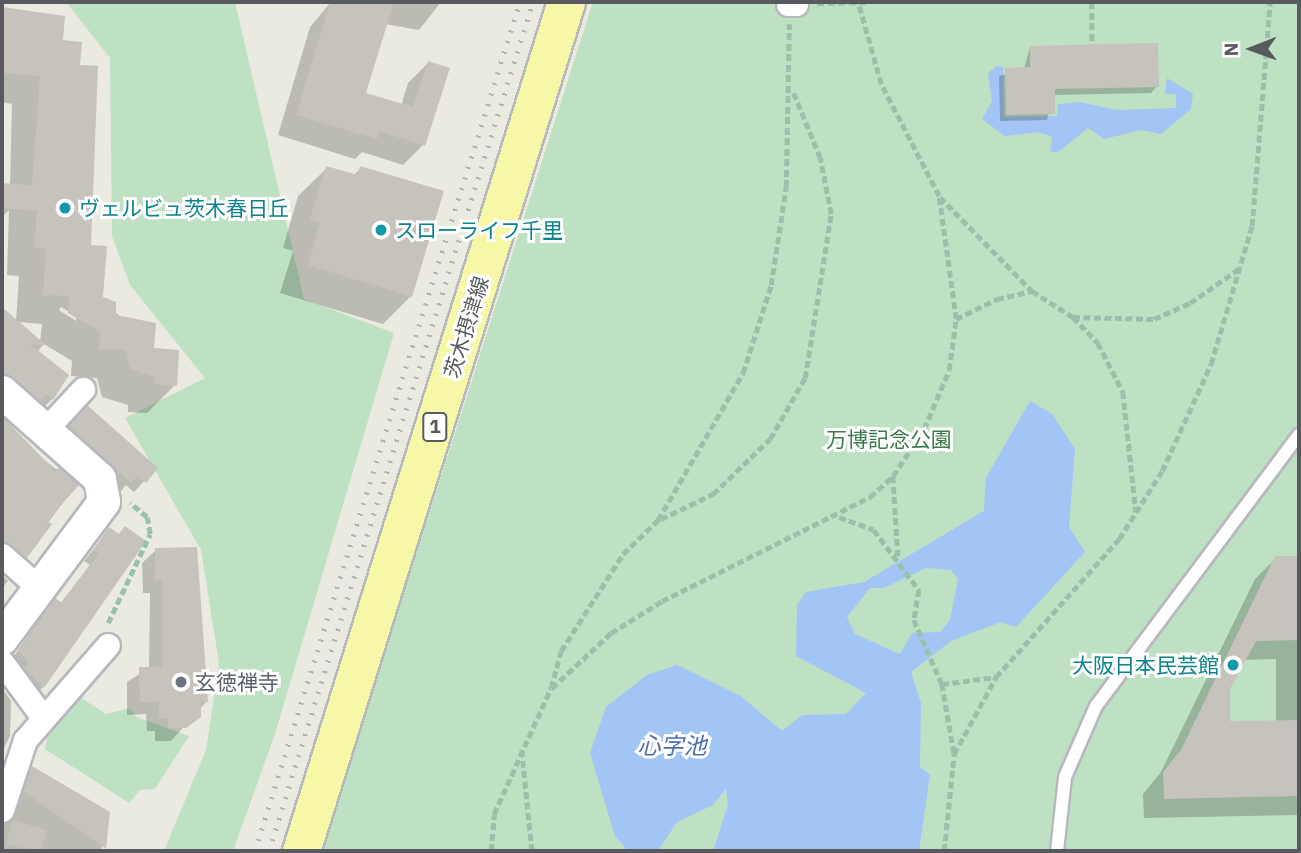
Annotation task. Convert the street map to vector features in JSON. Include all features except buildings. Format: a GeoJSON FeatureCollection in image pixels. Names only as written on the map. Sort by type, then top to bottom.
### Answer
{"type":"FeatureCollection","features":[{"type":"Feature","properties":{"kind":"main road","name":"茨木摂津線"},"geometry":{"type":"LineString","coordinates":[[301,851],[566,2]]}},
{"type":"Feature","properties":{"kind":"street"},"geometry":{"type":"LineString","coordinates":[[45,430],[83,389]]}},
{"type":"Feature","properties":{"kind":"street"},"geometry":{"type":"LineString","coordinates":[[2,392],[100,479],[104,502],[38,587],[2,639]]}},
{"type":"Feature","properties":{"kind":"street"},"geometry":{"type":"LineString","coordinates":[[2,555],[38,587]]}},
{"type":"Feature","properties":{"kind":"street"},"geometry":{"type":"LineString","coordinates":[[2,810],[26,740],[42,716],[89,672],[107,645]]}},
{"type":"Feature","properties":{"kind":"street"},"geometry":{"type":"LineString","coordinates":[[2,662],[42,716]]}},
{"type":"Feature","properties":{"kind":"lane"},"geometry":{"type":"LineString","coordinates":[[1057,851],[1065,777],[1096,706],[1299,435]]}},
{"type":"Feature","properties":{"kind":"path"},"geometry":{"type":"LineString","coordinates":[[858,2],[881,84],[939,196],[1032,291],[1073,317],[1098,343],[1123,392],[1136,512]]}},
{"type":"Feature","properties":{"kind":"path"},"geometry":{"type":"LineString","coordinates":[[659,520],[743,373],[771,285],[792,91],[792,4],[868,2]]}},
{"type":"Feature","properties":{"kind":"path"},"geometry":{"type":"LineString","coordinates":[[1092,2],[1092,44]]}},
{"type":"Feature","properties":{"kind":"path"},"geometry":{"type":"LineString","coordinates":[[954,754],[996,677],[1136,512],[1211,364],[1240,268],[1253,213],[1270,2]]}},
{"type":"Feature","properties":{"kind":"path"},"geometry":{"type":"LineString","coordinates":[[491,851],[494,814],[551,688],[561,651],[623,554],[659,520],[722,485],[770,439],[805,378],[831,214],[820,158],[792,91]]}},
{"type":"Feature","properties":{"kind":"path"},"geometry":{"type":"LineString","coordinates":[[551,688],[611,633],[662,601],[839,517],[893,476],[923,429],[949,370],[956,319],[939,196]]}},
{"type":"Feature","properties":{"kind":"path"},"geometry":{"type":"LineString","coordinates":[[1073,317],[1154,318],[1190,303],[1240,268]]}},
{"type":"Feature","properties":{"kind":"path"},"geometry":{"type":"LineString","coordinates":[[956,319],[997,299],[1032,291]]}},
{"type":"Feature","properties":{"kind":"path"},"geometry":{"type":"LineString","coordinates":[[893,476],[898,557]]}},
{"type":"Feature","properties":{"kind":"path"},"geometry":{"type":"LineString","coordinates":[[107,645],[109,619],[150,534],[146,517],[130,503]]}},
{"type":"Feature","properties":{"kind":"path"},"geometry":{"type":"LineString","coordinates":[[839,517],[874,530],[898,557],[909,581],[919,590],[918,628],[942,684],[954,754],[944,851]]}},
{"type":"Feature","properties":{"kind":"path"},"geometry":{"type":"LineString","coordinates":[[942,684],[996,677]]}},
{"type":"Feature","properties":{"kind":"path"},"geometry":{"type":"LineString","coordinates":[[522,750],[532,851]]}},
{"type":"Feature","properties":{"kind":"green space"},"geometry":{"type":"Polygon","coordinates":[[[66,2],[235,2],[304,299],[394,333],[275,734],[233,851],[164,851],[206,750],[219,663],[201,550],[125,418],[205,378],[130,285],[112,236],[110,58],[66,2]]]}},
{"type":"Feature","properties":{"kind":"green space","name":"万博記念公園"},"geometry":{"type":"Polygon","coordinates":[[[593,2],[1299,2],[1299,851],[321,851],[593,2]]]}},
{"type":"Feature","properties":{"kind":"green space"},"geometry":{"type":"Polygon","coordinates":[[[78,696],[106,714],[130,708],[136,717],[189,736],[155,789],[140,790],[129,803],[45,749],[49,727],[78,696]]]}},
{"type":"Feature","properties":{"kind":"water"},"geometry":{"type":"Polygon","coordinates":[[[997,66],[1003,67],[1004,117],[1057,116],[1058,104],[1080,102],[1117,110],[1176,108],[1176,94],[1165,94],[1167,78],[1193,94],[1191,109],[1161,134],[1141,130],[1104,139],[1088,128],[1057,153],[1050,151],[1052,137],[1039,132],[1005,136],[982,119],[992,101],[988,73],[997,66]]]}},
{"type":"Feature","properties":{"kind":"water","name":"心字池"},"geometry":{"type":"Polygon","coordinates":[[[1030,401],[1052,414],[1075,449],[1069,527],[1085,552],[1016,627],[1001,622],[951,641],[911,672],[921,703],[920,767],[930,775],[919,851],[713,851],[728,805],[726,789],[713,805],[677,822],[658,851],[628,851],[615,836],[590,753],[606,707],[647,675],[677,665],[741,696],[782,731],[802,715],[846,714],[866,693],[796,656],[797,605],[806,592],[864,582],[984,511],[986,478],[1030,401]],[[926,568],[884,588],[870,588],[847,617],[855,634],[900,654],[912,633],[940,632],[950,620],[958,579],[951,570],[926,568]]]}},
{"type":"Feature","properties":{"kind":"railway"},"geometry":{"type":"LineString","coordinates":[[255,851],[520,2]]}},
{"type":"Feature","properties":{"kind":"railway"},"geometry":{"type":"LineString","coordinates":[[269,851],[533,2]]}},
{"type":"Feature","properties":{"kind":"place","name":"ヴェルビュ茨木春日丘"},"geometry":{"type":"Point","coordinates":[65,208]}},
{"type":"Feature","properties":{"kind":"place","name":"スローライフ千里"},"geometry":{"type":"Point","coordinates":[381,230]}},
{"type":"Feature","properties":{"kind":"place","name":"大阪日本民芸館"},"geometry":{"type":"Point","coordinates":[1233,665]}},
{"type":"Feature","properties":{"kind":"place","name":"玄徳禅寺"},"geometry":{"type":"Point","coordinates":[181,682]}}]}
